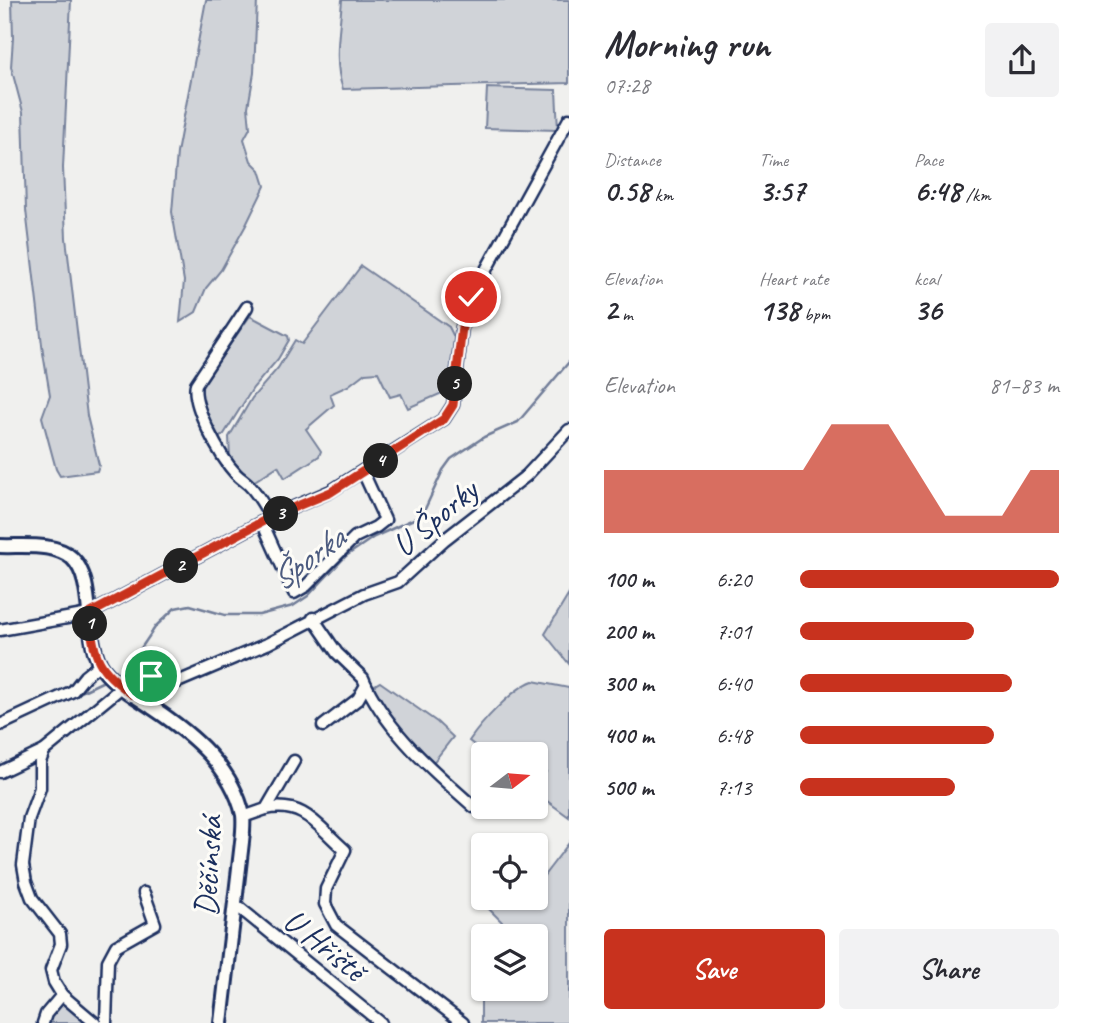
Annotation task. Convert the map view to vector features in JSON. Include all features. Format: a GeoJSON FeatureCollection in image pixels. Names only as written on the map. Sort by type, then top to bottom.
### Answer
{"type":"FeatureCollection","features":[{"type":"Feature","properties":{"kind":"main road"},"geometry":{"type":"LineString","coordinates":[[0,546],[45,548],[70,556],[82,576],[93,646],[103,668]]}},
{"type":"Feature","properties":{"kind":"main road","name":"Děčínská"},"geometry":{"type":"LineString","coordinates":[[103,668],[123,688],[203,747],[220,766],[233,788],[243,817],[236,905],[221,1023]]}},
{"type":"Feature","properties":{"kind":"street"},"geometry":{"type":"LineString","coordinates":[[0,630],[89,614],[266,520],[331,492],[432,427],[449,412],[453,405],[462,327],[471,297],[569,119]]}},
{"type":"Feature","properties":{"kind":"street"},"geometry":{"type":"LineString","coordinates":[[247,307],[194,391],[202,416],[220,452],[236,475],[251,486],[294,593],[306,586],[355,537],[385,520],[363,472]]}},
{"type":"Feature","properties":{"kind":"street","name":"U Šporky"},"geometry":{"type":"LineString","coordinates":[[161,689],[267,644],[364,594],[398,582],[444,540],[526,476],[569,430]]}},
{"type":"Feature","properties":{"kind":"street"},"geometry":{"type":"LineString","coordinates":[[313,618],[337,653],[363,678],[380,708],[416,754],[471,804]]}},
{"type":"Feature","properties":{"kind":"street"},"geometry":{"type":"LineString","coordinates":[[0,724],[72,691],[85,676],[103,668]]}},
{"type":"Feature","properties":{"kind":"street"},"geometry":{"type":"LineString","coordinates":[[0,772],[44,751],[123,688],[151,676],[162,683],[152,707]]}},
{"type":"Feature","properties":{"kind":"street"},"geometry":{"type":"LineString","coordinates":[[323,726],[358,699],[366,685]]}},
{"type":"Feature","properties":{"kind":"street"},"geometry":{"type":"LineString","coordinates":[[44,751],[40,762],[40,788],[29,818],[23,865],[26,883],[32,898],[60,934],[61,944],[51,970],[59,997],[95,1023]]}},
{"type":"Feature","properties":{"kind":"street"},"geometry":{"type":"LineString","coordinates":[[266,809],[294,761]]}},
{"type":"Feature","properties":{"kind":"street"},"geometry":{"type":"LineString","coordinates":[[243,817],[281,806],[306,814],[345,850],[326,889],[325,904],[336,925],[463,1023]]}},
{"type":"Feature","properties":{"kind":"street"},"geometry":{"type":"LineString","coordinates":[[106,1023],[108,961],[116,946],[155,924],[144,893]]}},
{"type":"Feature","properties":{"kind":"street","name":"U Hřiště"},"geometry":{"type":"LineString","coordinates":[[236,905],[381,1023]]}},
{"type":"Feature","properties":{"kind":"street"},"geometry":{"type":"LineString","coordinates":[[43,1023],[46,1013],[59,997]]}},
{"type":"Feature","properties":{"kind":"shaded area"},"geometry":{"type":"Polygon","coordinates":[[[12,0],[71,0],[63,168],[66,238],[87,416],[99,465],[97,471],[60,476],[42,417],[50,395],[26,210],[23,112],[11,67],[12,0]]]}},
{"type":"Feature","properties":{"kind":"shaded area"},"geometry":{"type":"Polygon","coordinates":[[[206,0],[257,0],[254,73],[248,107],[250,128],[244,139],[251,161],[260,170],[265,186],[221,270],[206,288],[196,312],[180,322],[184,281],[172,212],[177,153],[206,0]]]}},
{"type":"Feature","properties":{"kind":"shaded area"},"geometry":{"type":"Polygon","coordinates":[[[342,0],[569,0],[569,83],[343,89],[338,68],[342,0]]]}},
{"type":"Feature","properties":{"kind":"shaded area"},"geometry":{"type":"Polygon","coordinates":[[[487,88],[556,90],[558,130],[485,128],[487,88]]]}},
{"type":"Feature","properties":{"kind":"shaded area"},"geometry":{"type":"Polygon","coordinates":[[[361,266],[449,327],[455,339],[449,394],[442,393],[408,408],[401,394],[390,397],[378,372],[365,373],[348,386],[330,394],[334,405],[306,429],[321,451],[319,456],[285,478],[278,466],[253,482],[230,458],[229,437],[252,398],[278,368],[295,340],[302,344],[361,266]]]}},
{"type":"Feature","properties":{"kind":"shaded area"},"geometry":{"type":"Polygon","coordinates":[[[250,316],[288,336],[289,340],[278,359],[253,388],[224,434],[217,439],[200,396],[203,383],[250,316]]]}},
{"type":"Feature","properties":{"kind":"shaded area"},"geometry":{"type":"Polygon","coordinates":[[[569,594],[569,664],[545,634],[569,594]]]}},
{"type":"Feature","properties":{"kind":"shaded area"},"geometry":{"type":"Polygon","coordinates":[[[533,681],[569,688],[569,817],[548,802],[548,742],[469,741],[507,698],[533,681]]]}},
{"type":"Feature","properties":{"kind":"shaded area"},"geometry":{"type":"Polygon","coordinates":[[[380,682],[437,722],[453,737],[432,764],[378,702],[373,690],[380,682]]]}},
{"type":"Feature","properties":{"kind":"shaded area"},"geometry":{"type":"Polygon","coordinates":[[[569,843],[569,1023],[481,1023],[481,1001],[548,1001],[548,924],[504,924],[490,910],[548,910],[548,870],[569,843]]]}},
{"type":"Feature","properties":{"kind":"shaded area"},"geometry":{"type":"Polygon","coordinates":[[[62,1002],[87,1023],[48,1023],[51,1013],[62,1002]]]}},
{"type":"Feature","properties":{"kind":"waterway","name":"Šporka"},"geometry":{"type":"LineString","coordinates":[[114,676],[129,666],[156,626],[175,608],[190,605],[225,615],[259,615],[293,606],[308,596],[346,556],[374,537],[418,517],[425,509],[451,459],[484,437],[518,422],[569,362]]}},
{"type":"Feature","properties":{"kind":"waterway","name":"Šporka"},"geometry":{"type":"LineString","coordinates":[[0,731],[108,679]]}},
{"type":"Feature","properties":{"kind":"route"},"geometry":{"type":"LineString","coordinates":[[151,676],[145,678],[132,694],[112,679],[97,659],[89,614],[135,592],[271,517],[331,492],[444,419],[453,405],[462,327],[471,297]]}}]}
